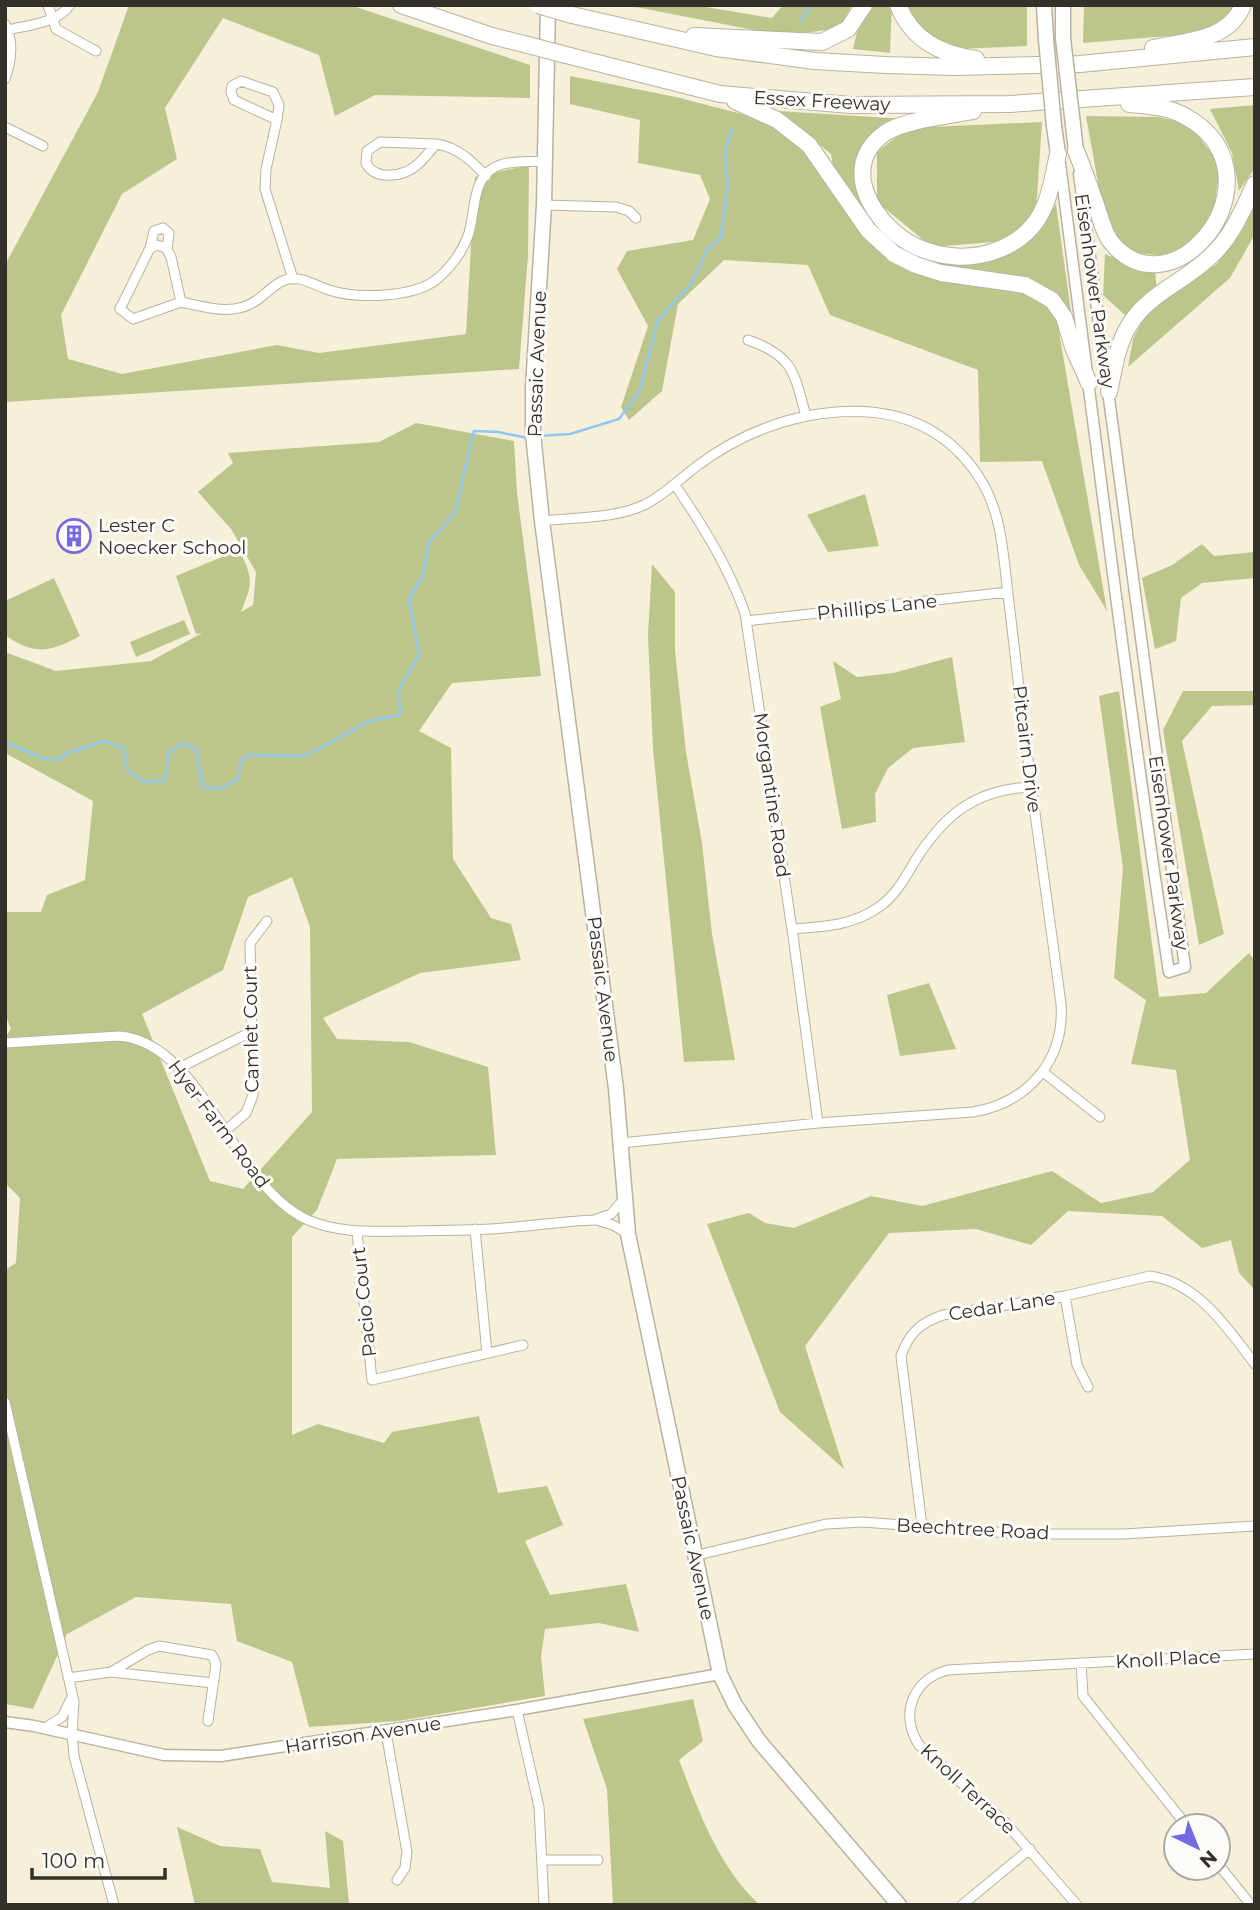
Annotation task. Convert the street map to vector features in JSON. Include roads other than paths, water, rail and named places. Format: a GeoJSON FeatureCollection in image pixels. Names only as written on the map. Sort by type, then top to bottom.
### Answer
{"type":"FeatureCollection","features":[{"type":"Feature","properties":{"kind":"highway","name":"Essex Freeway"},"geometry":{"type":"LineString","coordinates":[[401,5],[492,36],[720,94],[850,106],[1010,104],[1255,87]]}},
{"type":"Feature","properties":{"kind":"highway","name":"Essex Freeway"},"geometry":{"type":"LineString","coordinates":[[538,5],[716,48],[815,61],[943,66],[1080,64],[1255,47]]}},
{"type":"Feature","properties":{"kind":"highway"},"geometry":{"type":"LineString","coordinates":[[664,37],[708,36],[822,42],[848,29],[855,22],[863,5]]}},
{"type":"Feature","properties":{"kind":"highway"},"geometry":{"type":"LineString","coordinates":[[898,5],[903,18],[916,35],[936,49],[960,57],[1020,65]]}},
{"type":"Feature","properties":{"kind":"highway"},"geometry":{"type":"LineString","coordinates":[[1080,64],[1213,36],[1230,25],[1243,5]]}},
{"type":"Feature","properties":{"kind":"highway"},"geometry":{"type":"LineString","coordinates":[[720,94],[762,112],[800,136],[818,155],[867,229],[894,254],[941,273],[1025,285],[1052,300],[1064,317],[1073,347],[1089,383]]}},
{"type":"Feature","properties":{"kind":"highway"},"geometry":{"type":"LineString","coordinates":[[1076,151],[1107,237],[1123,254],[1137,261],[1164,262],[1184,255],[1209,235],[1223,211],[1228,190],[1227,169],[1220,149],[1204,129],[1168,110],[1092,100]]}},
{"type":"Feature","properties":{"kind":"highway"},"geometry":{"type":"LineString","coordinates":[[1010,104],[901,126],[880,137],[867,156],[862,176],[866,194],[883,222],[909,243],[940,255],[977,256],[999,250],[1023,236],[1038,219],[1049,195],[1058,154]]}},
{"type":"Feature","properties":{"kind":"highway"},"geometry":{"type":"LineString","coordinates":[[1109,392],[1118,352],[1129,325],[1149,303],[1215,253],[1233,229],[1255,184]]}},
{"type":"Feature","properties":{"kind":"main road","name":"Passaic Avenue"},"geometry":{"type":"LineString","coordinates":[[548,5],[544,205],[533,388],[534,438],[542,521],[616,1088],[628,1234],[720,1674],[735,1705],[759,1741],[899,1905]]}},
{"type":"Feature","properties":{"kind":"main road","name":"Eisenhower Parkway"},"geometry":{"type":"LineString","coordinates":[[1044,5],[1058,154]]}},
{"type":"Feature","properties":{"kind":"main road","name":"Eisenhower Parkway"},"geometry":{"type":"LineString","coordinates":[[1063,5],[1063,38],[1076,151]]}},
{"type":"Feature","properties":{"kind":"street"},"geometry":{"type":"LineString","coordinates":[[48,5],[55,29],[96,51]]}},
{"type":"Feature","properties":{"kind":"street"},"geometry":{"type":"LineString","coordinates":[[5,79],[10,62],[7,27],[52,19],[66,12],[70,5]]}},
{"type":"Feature","properties":{"kind":"street"},"geometry":{"type":"LineString","coordinates":[[277,120],[234,100],[232,86],[241,81],[269,89],[279,105],[277,120],[265,169],[265,189],[293,279]]}},
{"type":"Feature","properties":{"kind":"street"},"geometry":{"type":"LineString","coordinates":[[6,131],[43,146]]}},
{"type":"Feature","properties":{"kind":"street"},"geometry":{"type":"LineString","coordinates":[[436,144],[416,166],[408,170],[378,175],[369,169],[366,163],[367,151],[380,142],[436,144],[456,150],[471,160],[486,176]]}},
{"type":"Feature","properties":{"kind":"street","name":"Eisenhower Parkway"},"geometry":{"type":"LineString","coordinates":[[1058,154],[1089,383],[1096,458],[1169,972],[1185,967],[1076,151]]}},
{"type":"Feature","properties":{"kind":"street"},"geometry":{"type":"LineString","coordinates":[[167,250],[169,233],[163,228],[154,231],[150,248],[120,309],[127,316],[138,319],[160,308],[181,302],[227,311],[255,302],[278,284],[293,279],[347,294],[370,295],[420,289],[436,281],[459,254],[468,236],[475,193],[486,176],[494,168],[504,164],[545,160]]}},
{"type":"Feature","properties":{"kind":"street"},"geometry":{"type":"LineString","coordinates":[[544,205],[616,207],[629,211],[636,218]]}},
{"type":"Feature","properties":{"kind":"street"},"geometry":{"type":"LineString","coordinates":[[150,248],[161,246],[167,250],[181,302]]}},
{"type":"Feature","properties":{"kind":"street"},"geometry":{"type":"LineString","coordinates":[[748,340],[773,351],[792,368],[806,416]]}},
{"type":"Feature","properties":{"kind":"street","name":"Pitcairn Drive"},"geometry":{"type":"LineString","coordinates":[[542,521],[625,511],[644,505],[695,468],[743,438],[769,426],[806,416],[851,410],[882,412],[911,421],[951,445],[981,480],[995,508],[1002,538],[1062,1014],[1057,1045],[1043,1072],[1030,1087],[1014,1099],[985,1110],[818,1123],[621,1143]]}},
{"type":"Feature","properties":{"kind":"street","name":"Morgantine Road"},"geometry":{"type":"LineString","coordinates":[[675,485],[709,535],[737,591],[746,621],[818,1123]]}},
{"type":"Feature","properties":{"kind":"street","name":"Phillips Lane"},"geometry":{"type":"LineString","coordinates":[[746,621],[1007,592]]}},
{"type":"Feature","properties":{"kind":"street"},"geometry":{"type":"LineString","coordinates":[[792,929],[835,926],[869,914],[896,892],[931,836],[959,810],[993,793],[1032,787]]}},
{"type":"Feature","properties":{"kind":"street","name":"Camlet Court"},"geometry":{"type":"LineString","coordinates":[[225,1131],[240,1120],[253,1095],[250,943],[267,921]]}},
{"type":"Feature","properties":{"kind":"street"},"geometry":{"type":"LineString","coordinates":[[179,1068],[251,1032]]}},
{"type":"Feature","properties":{"kind":"street","name":"Hyer Farm Road"},"geometry":{"type":"LineString","coordinates":[[5,1043],[128,1037],[158,1048],[179,1068],[267,1188],[288,1208],[324,1226],[357,1232],[475,1229],[594,1220],[611,1214],[625,1198]]}},
{"type":"Feature","properties":{"kind":"street"},"geometry":{"type":"LineString","coordinates":[[1043,1072],[1100,1117]]}},
{"type":"Feature","properties":{"kind":"street","name":"Hyer Farm Road"},"geometry":{"type":"LineString","coordinates":[[594,1220],[613,1225],[628,1234]]}},
{"type":"Feature","properties":{"kind":"street"},"geometry":{"type":"LineString","coordinates":[[475,1229],[488,1353]]}},
{"type":"Feature","properties":{"kind":"street","name":"Pacio Court"},"geometry":{"type":"LineString","coordinates":[[357,1232],[372,1380],[523,1345]]}},
{"type":"Feature","properties":{"kind":"street","name":"Cedar Lane"},"geometry":{"type":"LineString","coordinates":[[922,1526],[901,1356],[914,1331],[943,1314],[1065,1296],[1150,1276],[1161,1277],[1198,1297],[1255,1364]]}},
{"type":"Feature","properties":{"kind":"street"},"geometry":{"type":"LineString","coordinates":[[1065,1296],[1077,1365],[1088,1387]]}},
{"type":"Feature","properties":{"kind":"street"},"geometry":{"type":"LineString","coordinates":[[5,1402],[73,1695],[74,1756],[114,1905]]}},
{"type":"Feature","properties":{"kind":"street","name":"Beechtree Road"},"geometry":{"type":"LineString","coordinates":[[694,1556],[826,1524],[863,1522],[1021,1534],[1124,1534],[1255,1526]]}},
{"type":"Feature","properties":{"kind":"street"},"geometry":{"type":"LineString","coordinates":[[111,1672],[159,1646],[212,1654],[216,1664],[208,1721]]}},
{"type":"Feature","properties":{"kind":"street","name":"Knoll Place"},"geometry":{"type":"LineString","coordinates":[[1081,1663],[1255,1654]]}},
{"type":"Feature","properties":{"kind":"street"},"geometry":{"type":"LineString","coordinates":[[1081,1663],[1083,1696],[1176,1812]]}},
{"type":"Feature","properties":{"kind":"street","name":"Knoll Terrace"},"geometry":{"type":"LineString","coordinates":[[1077,1905],[1005,1822],[919,1745],[910,1727],[909,1708],[922,1683],[939,1672],[1081,1663]]}},
{"type":"Feature","properties":{"kind":"street"},"geometry":{"type":"LineString","coordinates":[[68,1678],[111,1672],[213,1683]]}},
{"type":"Feature","properties":{"kind":"street","name":"Harrison Avenue"},"geometry":{"type":"LineString","coordinates":[[5,1722],[45,1728],[135,1749],[187,1756],[221,1756],[386,1732],[720,1674]]}},
{"type":"Feature","properties":{"kind":"street"},"geometry":{"type":"LineString","coordinates":[[45,1728],[62,1717],[73,1695]]}},
{"type":"Feature","properties":{"kind":"street"},"geometry":{"type":"LineString","coordinates":[[517,1710],[539,1807],[544,1905]]}},
{"type":"Feature","properties":{"kind":"street"},"geometry":{"type":"LineString","coordinates":[[386,1732],[407,1852],[405,1868],[397,1880]]}},
{"type":"Feature","properties":{"kind":"street"},"geometry":{"type":"LineString","coordinates":[[962,1905],[1030,1849]]}},
{"type":"Feature","properties":{"kind":"street"},"geometry":{"type":"LineString","coordinates":[[543,1860],[598,1860]]}},
{"type":"Feature","properties":{"kind":"street"},"geometry":{"type":"LineString","coordinates":[[1232,1881],[1251,1905]]}},
{"type":"Feature","properties":{"kind":"waterway"},"geometry":{"type":"LineString","coordinates":[[801,21],[811,5]]}},
{"type":"Feature","properties":{"kind":"waterway"},"geometry":{"type":"LineString","coordinates":[[538,436],[570,434],[619,419],[639,392],[658,320],[692,283],[706,251],[721,237],[728,185],[725,152],[732,129]]}},
{"type":"Feature","properties":{"kind":"waterway"},"geometry":{"type":"LineString","coordinates":[[5,742],[42,758],[58,760],[67,753],[104,741],[123,748],[128,771],[144,782],[165,780],[169,752],[183,743],[196,749],[203,788],[223,788],[239,778],[240,762],[248,755],[305,756],[369,721],[400,715],[399,689],[419,654],[409,599],[423,576],[429,543],[455,512],[474,431],[528,438]]}},
{"type":"Feature","properties":{"kind":"place","name":"Lester C Noecker School"},"geometry":{"type":"Point","coordinates":[74,536]}}]}
